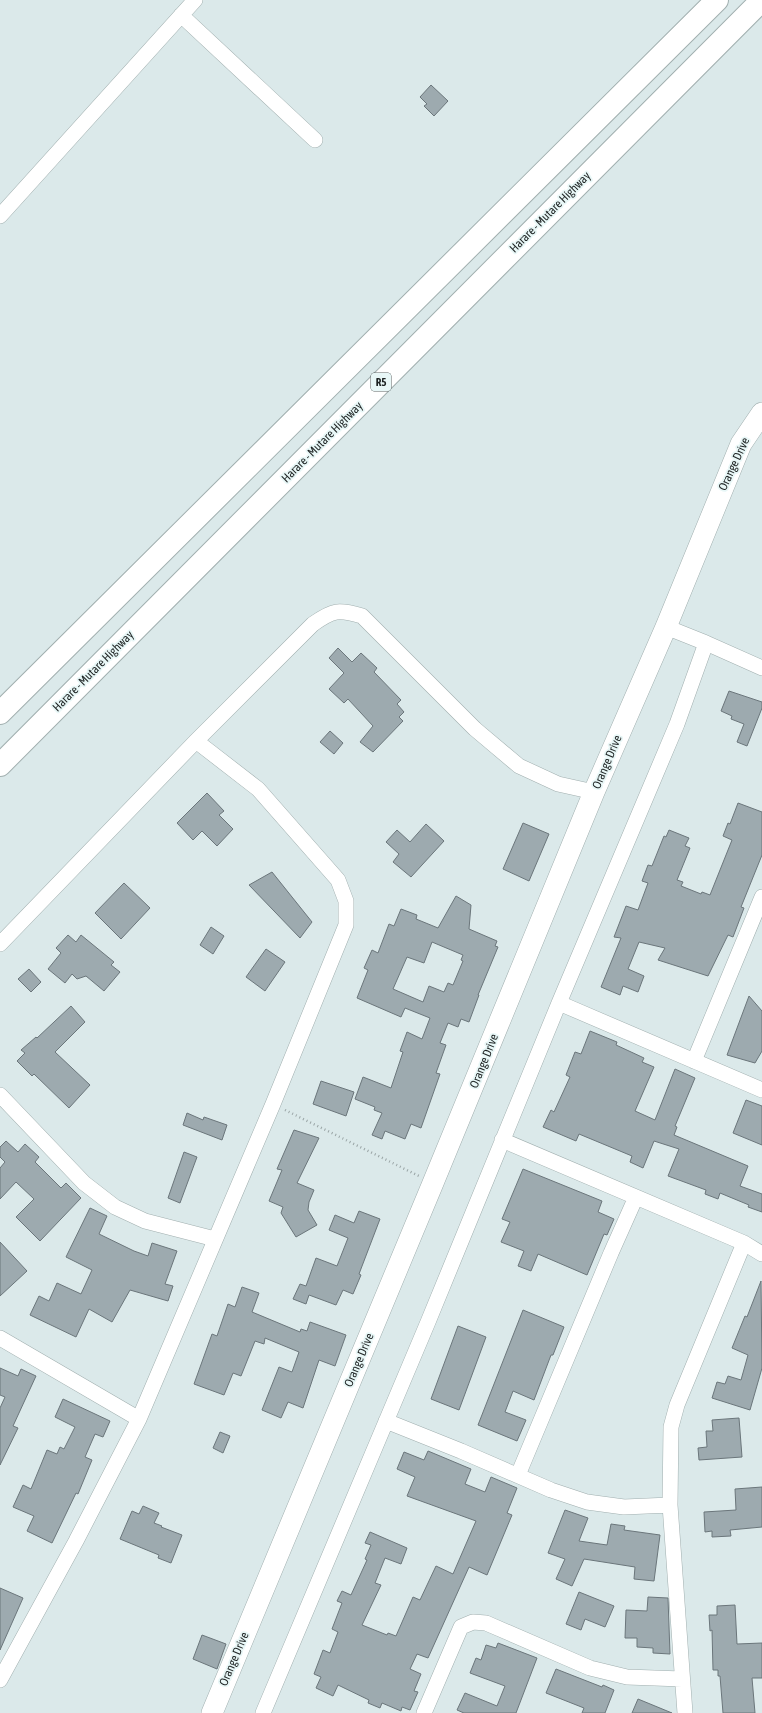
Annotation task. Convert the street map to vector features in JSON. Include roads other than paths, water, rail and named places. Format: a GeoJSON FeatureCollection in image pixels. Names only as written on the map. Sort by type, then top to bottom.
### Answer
{"type":"FeatureCollection","features":[{"type":"Feature","properties":{"kind":"highway"},"geometry":{"type":"LineString","coordinates":[[0,713],[717,0]]}},
{"type":"Feature","properties":{"kind":"highway","name":"Harare - Mutare Highway"},"geometry":{"type":"LineString","coordinates":[[0,764],[757,8]]}},
{"type":"Feature","properties":{"kind":"street"},"geometry":{"type":"LineString","coordinates":[[0,216],[195,0]]}},
{"type":"Feature","properties":{"kind":"street"},"geometry":{"type":"LineString","coordinates":[[181,15],[315,140]]}},
{"type":"Feature","properties":{"kind":"street","name":"Orange Drive"},"geometry":{"type":"LineString","coordinates":[[212,1713],[594,792],[666,627],[741,444],[762,413]]}},
{"type":"Feature","properties":{"kind":"street"},"geometry":{"type":"LineString","coordinates":[[0,944],[196,741],[313,624],[329,613],[347,612],[362,616],[475,729],[520,766],[558,784],[594,792]]}},
{"type":"Feature","properties":{"kind":"street"},"geometry":{"type":"LineString","coordinates":[[666,627],[762,668]]}},
{"type":"Feature","properties":{"kind":"street"},"geometry":{"type":"LineString","coordinates":[[263,1713],[677,724],[706,643]]}},
{"type":"Feature","properties":{"kind":"street"},"geometry":{"type":"LineString","coordinates":[[0,1680],[76,1541],[139,1419],[273,1104],[346,925],[346,901],[338,880],[258,790],[196,741]]}},
{"type":"Feature","properties":{"kind":"street"},"geometry":{"type":"LineString","coordinates":[[694,1061],[762,897]]}},
{"type":"Feature","properties":{"kind":"street"},"geometry":{"type":"LineString","coordinates":[[559,1003],[762,1090]]}},
{"type":"Feature","properties":{"kind":"street"},"geometry":{"type":"LineString","coordinates":[[0,1095],[84,1184],[115,1207],[145,1221],[215,1239]]}},
{"type":"Feature","properties":{"kind":"street"},"geometry":{"type":"LineString","coordinates":[[502,1140],[744,1243],[762,1254]]}},
{"type":"Feature","properties":{"kind":"street"},"geometry":{"type":"LineString","coordinates":[[518,1475],[636,1197]]}},
{"type":"Feature","properties":{"kind":"street"},"geometry":{"type":"LineString","coordinates":[[685,1713],[670,1505],[671,1427],[675,1412],[744,1243]]}},
{"type":"Feature","properties":{"kind":"street"},"geometry":{"type":"LineString","coordinates":[[0,1338],[139,1419]]}},
{"type":"Feature","properties":{"kind":"street"},"geometry":{"type":"LineString","coordinates":[[386,1421],[551,1490],[586,1502],[624,1507],[670,1505]]}},
{"type":"Feature","properties":{"kind":"street"},"geometry":{"type":"LineString","coordinates":[[424,1713],[461,1627],[473,1622],[486,1623],[590,1668],[627,1676],[682,1679]]}}]}
